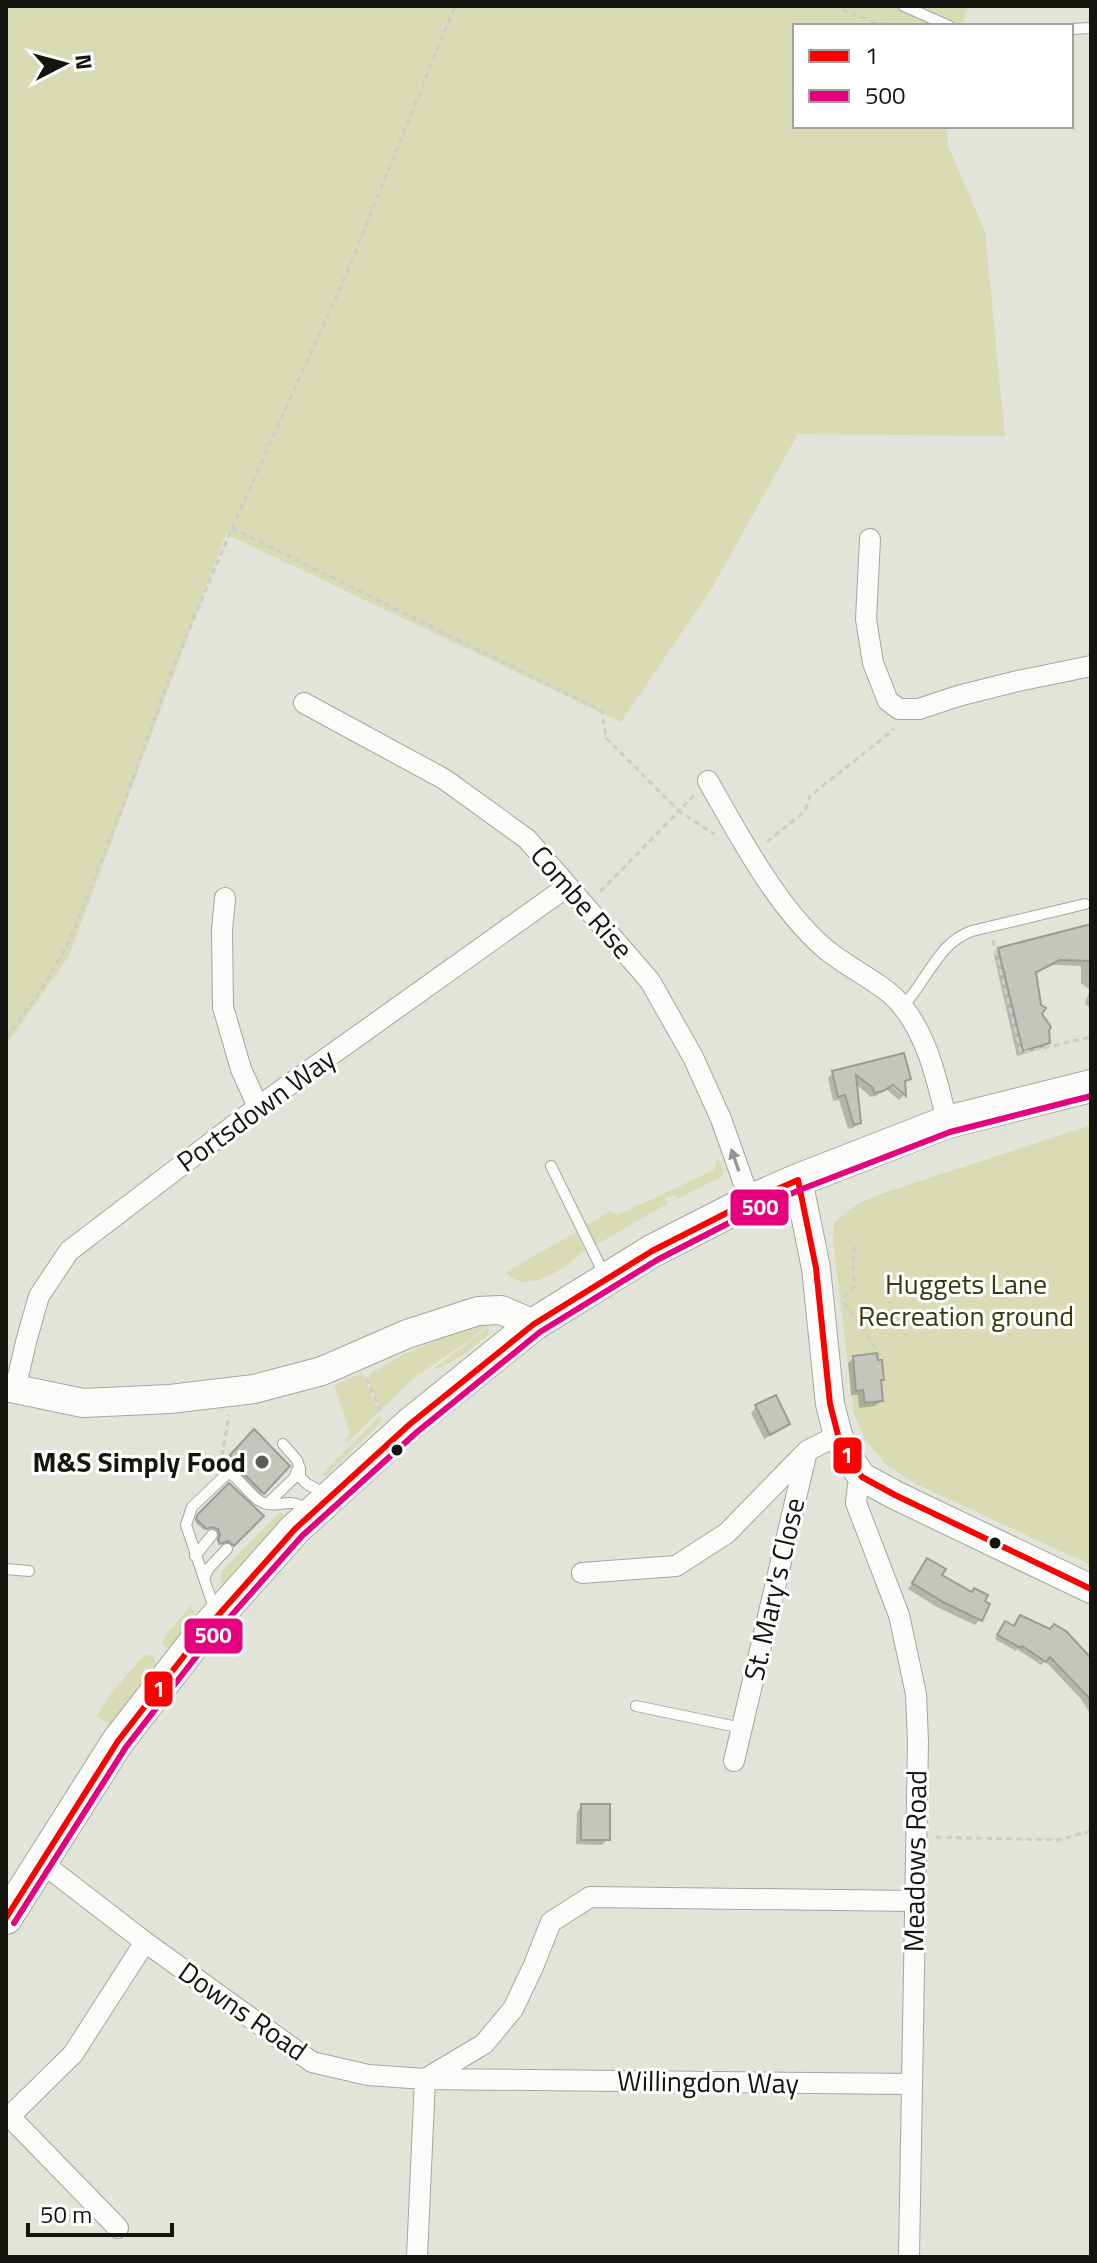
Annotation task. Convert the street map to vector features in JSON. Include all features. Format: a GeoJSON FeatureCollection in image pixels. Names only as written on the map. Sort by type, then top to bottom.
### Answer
{"type":"FeatureCollection","features":[{"type":"Feature","properties":{"kind":"main road"},"geometry":{"type":"LineString","coordinates":[[6,1918],[118,1741],[217,1616],[295,1529],[321,1505],[393,1439],[534,1324],[652,1251],[798,1180],[947,1122],[1091,1086]]}},
{"type":"Feature","properties":{"kind":"street"},"geometry":{"type":"LineString","coordinates":[[870,539],[866,619],[873,663],[888,701],[899,709],[919,709],[958,696],[1091,666]]}},
{"type":"Feature","properties":{"kind":"street","name":"Combe Rise"},"geometry":{"type":"LineString","coordinates":[[304,703],[444,779],[527,839],[650,981],[693,1057],[721,1119],[750,1201]]}},
{"type":"Feature","properties":{"kind":"street"},"geometry":{"type":"LineString","coordinates":[[708,781],[751,855],[791,912],[822,946],[890,993],[902,1007],[928,1052],[947,1122]]}},
{"type":"Feature","properties":{"kind":"street","name":"Portsdown Way"},"geometry":{"type":"LineString","coordinates":[[11,1388],[39,1296],[69,1251],[258,1107],[568,886]]}},
{"type":"Feature","properties":{"kind":"street"},"geometry":{"type":"LineString","coordinates":[[225,898],[222,930],[223,1007],[241,1069],[258,1107]]}},
{"type":"Feature","properties":{"kind":"street"},"geometry":{"type":"LineString","coordinates":[[798,1180],[816,1268],[830,1404],[838,1435],[862,1477],[1091,1589]]}},
{"type":"Feature","properties":{"kind":"street"},"geometry":{"type":"LineString","coordinates":[[11,1388],[83,1403],[170,1399],[254,1389],[322,1371],[407,1334],[478,1311],[501,1310],[534,1324]]}},
{"type":"Feature","properties":{"kind":"street"},"geometry":{"type":"LineString","coordinates":[[582,1573],[676,1566],[727,1533],[807,1451],[838,1435]]}},
{"type":"Feature","properties":{"kind":"street","name":"St. Mary's Close"},"geometry":{"type":"LineString","coordinates":[[734,1761],[807,1451]]}},
{"type":"Feature","properties":{"kind":"street","name":"Meadows Road"},"geometry":{"type":"LineString","coordinates":[[862,1477],[856,1503],[899,1615],[916,1694],[918,1742],[909,2257]]}},
{"type":"Feature","properties":{"kind":"street","name":"Downs Road"},"geometry":{"type":"LineString","coordinates":[[41,1862],[145,1942],[312,2062],[368,2075],[425,2079]]}},
{"type":"Feature","properties":{"kind":"street"},"geometry":{"type":"LineString","coordinates":[[417,2257],[425,2079],[484,2044],[513,2009],[551,1922],[590,1897],[914,1901]]}},
{"type":"Feature","properties":{"kind":"street"},"geometry":{"type":"LineString","coordinates":[[118,2228],[8,2119],[73,2054],[145,1942]]}},
{"type":"Feature","properties":{"kind":"street"},"geometry":{"type":"LineString","coordinates":[[484,2044],[505,2080]]}},
{"type":"Feature","properties":{"kind":"street","name":"Willingdon Way"},"geometry":{"type":"LineString","coordinates":[[425,2079],[911,2084]]}},
{"type":"Feature","properties":{"kind":"lane"},"geometry":{"type":"LineString","coordinates":[[904,6],[944,24]]}},
{"type":"Feature","properties":{"kind":"lane"},"geometry":{"type":"LineString","coordinates":[[902,1007],[956,938],[1085,904]]}},
{"type":"Feature","properties":{"kind":"lane"},"geometry":{"type":"LineString","coordinates":[[551,1166],[606,1278]]}},
{"type":"Feature","properties":{"kind":"lane"},"geometry":{"type":"LineString","coordinates":[[283,1444],[297,1460],[300,1477],[321,1505]]}},
{"type":"Feature","properties":{"kind":"lane"},"geometry":{"type":"LineString","coordinates":[[268,1507],[294,1478],[299,1466]]}},
{"type":"Feature","properties":{"kind":"lane"},"geometry":{"type":"LineString","coordinates":[[217,1616],[186,1525],[192,1507],[229,1472],[251,1497],[268,1507],[299,1503],[321,1505]]}},
{"type":"Feature","properties":{"kind":"lane"},"geometry":{"type":"LineString","coordinates":[[195,1556],[212,1535]]}},
{"type":"Feature","properties":{"kind":"lane"},"geometry":{"type":"LineString","coordinates":[[204,1578],[227,1549]]}},
{"type":"Feature","properties":{"kind":"lane"},"geometry":{"type":"LineString","coordinates":[[6,1569],[29,1571]]}},
{"type":"Feature","properties":{"kind":"lane"},"geometry":{"type":"LineString","coordinates":[[636,1706],[742,1728]]}},
{"type":"Feature","properties":{"kind":"path"},"geometry":{"type":"LineString","coordinates":[[6,1038],[41,990],[69,942],[171,673],[232,528],[345,277],[455,6]]}},
{"type":"Feature","properties":{"kind":"path"},"geometry":{"type":"LineString","coordinates":[[833,6],[880,24]]}},
{"type":"Feature","properties":{"kind":"path"},"geometry":{"type":"LineString","coordinates":[[232,528],[602,711],[606,738],[679,811],[586,906]]}},
{"type":"Feature","properties":{"kind":"path"},"geometry":{"type":"LineString","coordinates":[[751,855],[805,811],[810,796],[892,731],[899,709]]}},
{"type":"Feature","properties":{"kind":"path"},"geometry":{"type":"LineString","coordinates":[[990,927],[1021,1053],[1091,1037]]}},
{"type":"Feature","properties":{"kind":"path"},"geometry":{"type":"LineString","coordinates":[[859,1242],[853,1252],[854,1287],[840,1301],[846,1303],[881,1355]]}},
{"type":"Feature","properties":{"kind":"path"},"geometry":{"type":"LineString","coordinates":[[356,1356],[393,1439]]}},
{"type":"Feature","properties":{"kind":"path"},"geometry":{"type":"LineString","coordinates":[[222,1456],[229,1412]]}},
{"type":"Feature","properties":{"kind":"path"},"geometry":{"type":"LineString","coordinates":[[916,1836],[1057,1840],[1091,1831]]}},
{"type":"Feature","properties":{"kind":"green space"},"geometry":{"type":"Polygon","coordinates":[[[6,6],[968,6],[963,24],[793,24],[793,128],[946,128],[948,146],[985,232],[1005,436],[798,434],[712,588],[621,722],[226,534],[69,956],[6,1045],[6,6]]]}},
{"type":"Feature","properties":{"kind":"green space","name":"Huggets Lane Recreation ground"},"geometry":{"type":"Polygon","coordinates":[[[1091,1125],[1091,1565],[918,1485],[886,1465],[865,1439],[854,1413],[833,1242],[834,1223],[857,1204],[1091,1125]]]}},
{"type":"Feature","properties":{"kind":"green space"},"geometry":{"type":"Polygon","coordinates":[[[717,1157],[723,1168],[723,1176],[677,1199],[675,1195],[665,1199],[667,1204],[596,1245],[584,1227],[610,1211],[618,1215],[714,1170],[717,1157]]]}},
{"type":"Feature","properties":{"kind":"green space"},"geometry":{"type":"Polygon","coordinates":[[[576,1232],[585,1250],[558,1271],[535,1281],[524,1282],[506,1272],[576,1232]]]}},
{"type":"Feature","properties":{"kind":"green space"},"geometry":{"type":"Polygon","coordinates":[[[478,1322],[488,1325],[411,1380],[381,1410],[368,1380],[371,1373],[402,1355],[478,1322]]]}},
{"type":"Feature","properties":{"kind":"green space"},"geometry":{"type":"Polygon","coordinates":[[[489,1327],[489,1334],[470,1350],[433,1369],[489,1327]]]}},
{"type":"Feature","properties":{"kind":"green space"},"geometry":{"type":"Polygon","coordinates":[[[362,1373],[379,1412],[348,1442],[345,1439],[350,1433],[334,1385],[362,1373]]]}},
{"type":"Feature","properties":{"kind":"green space"},"geometry":{"type":"Polygon","coordinates":[[[380,1416],[382,1421],[326,1476],[321,1475],[380,1416]]]}},
{"type":"Feature","properties":{"kind":"green space"},"geometry":{"type":"Polygon","coordinates":[[[282,1512],[284,1517],[220,1585],[222,1571],[282,1512]]]}},
{"type":"Feature","properties":{"kind":"green space"},"geometry":{"type":"Polygon","coordinates":[[[192,1605],[196,1622],[174,1647],[163,1646],[165,1636],[192,1605]]]}},
{"type":"Feature","properties":{"kind":"green space"},"geometry":{"type":"Polygon","coordinates":[[[154,1655],[156,1666],[114,1726],[96,1716],[144,1656],[154,1655]]]}},
{"type":"Feature","properties":{"kind":"building"},"geometry":{"type":"Polygon","coordinates":[[[1091,924],[1091,961],[1060,960],[1036,972],[1041,1005],[1046,1008],[1042,1014],[1051,1027],[1050,1043],[1023,1051],[998,948],[1091,924]]]}},
{"type":"Feature","properties":{"kind":"building"},"geometry":{"type":"Polygon","coordinates":[[[904,1053],[911,1079],[905,1081],[906,1096],[893,1085],[874,1093],[873,1088],[856,1075],[861,1123],[854,1125],[845,1095],[838,1097],[832,1071],[904,1053]]]}},
{"type":"Feature","properties":{"kind":"building"},"geometry":{"type":"Polygon","coordinates":[[[877,1353],[878,1360],[882,1360],[883,1401],[865,1403],[863,1390],[856,1391],[853,1356],[877,1353]]]}},
{"type":"Feature","properties":{"kind":"building"},"geometry":{"type":"Polygon","coordinates":[[[776,1395],[790,1424],[770,1435],[755,1405],[776,1395]]]}},
{"type":"Feature","properties":{"kind":"building","name":"M&S Simply Food"},"geometry":{"type":"Polygon","coordinates":[[[254,1429],[290,1466],[264,1494],[230,1455],[254,1429]]]}},
{"type":"Feature","properties":{"kind":"building"},"geometry":{"type":"Polygon","coordinates":[[[229,1483],[264,1516],[234,1546],[228,1541],[221,1544],[218,1529],[207,1529],[196,1519],[229,1483]]]}},
{"type":"Feature","properties":{"kind":"building"},"geometry":{"type":"Polygon","coordinates":[[[927,1558],[946,1569],[942,1575],[972,1592],[974,1588],[988,1595],[985,1601],[990,1604],[982,1621],[912,1583],[927,1558]]]}},
{"type":"Feature","properties":{"kind":"building"},"geometry":{"type":"Polygon","coordinates":[[[1020,1615],[1050,1629],[1054,1624],[1066,1631],[1091,1658],[1091,1700],[1050,1657],[1046,1662],[1022,1646],[997,1635],[1005,1621],[1014,1626],[1020,1615]]]}},
{"type":"Feature","properties":{"kind":"building"},"geometry":{"type":"Polygon","coordinates":[[[581,1804],[610,1804],[610,1840],[581,1840],[581,1804]]]}},
{"type":"Feature","properties":{"kind":"transit line","name":"500"},"geometry":{"type":"LineString","coordinates":[[14,1923],[126,1747],[206,1644],[302,1536],[417,1432],[540,1332],[657,1260],[802,1189],[950,1132],[1091,1096]]}},
{"type":"Feature","properties":{"kind":"transit line","name":"1"},"geometry":{"type":"LineString","coordinates":[[798,1180],[816,1268],[830,1404],[838,1435],[862,1477],[1091,1589]]}},
{"type":"Feature","properties":{"kind":"transit line","name":"1"},"geometry":{"type":"LineString","coordinates":[[6,1918],[118,1741],[198,1638],[295,1529],[410,1424],[534,1324],[652,1251],[798,1180]]}},
{"type":"Feature","properties":{"kind":"place","name":"M&S Simply Food"},"geometry":{"type":"Point","coordinates":[262,1462]}}]}
